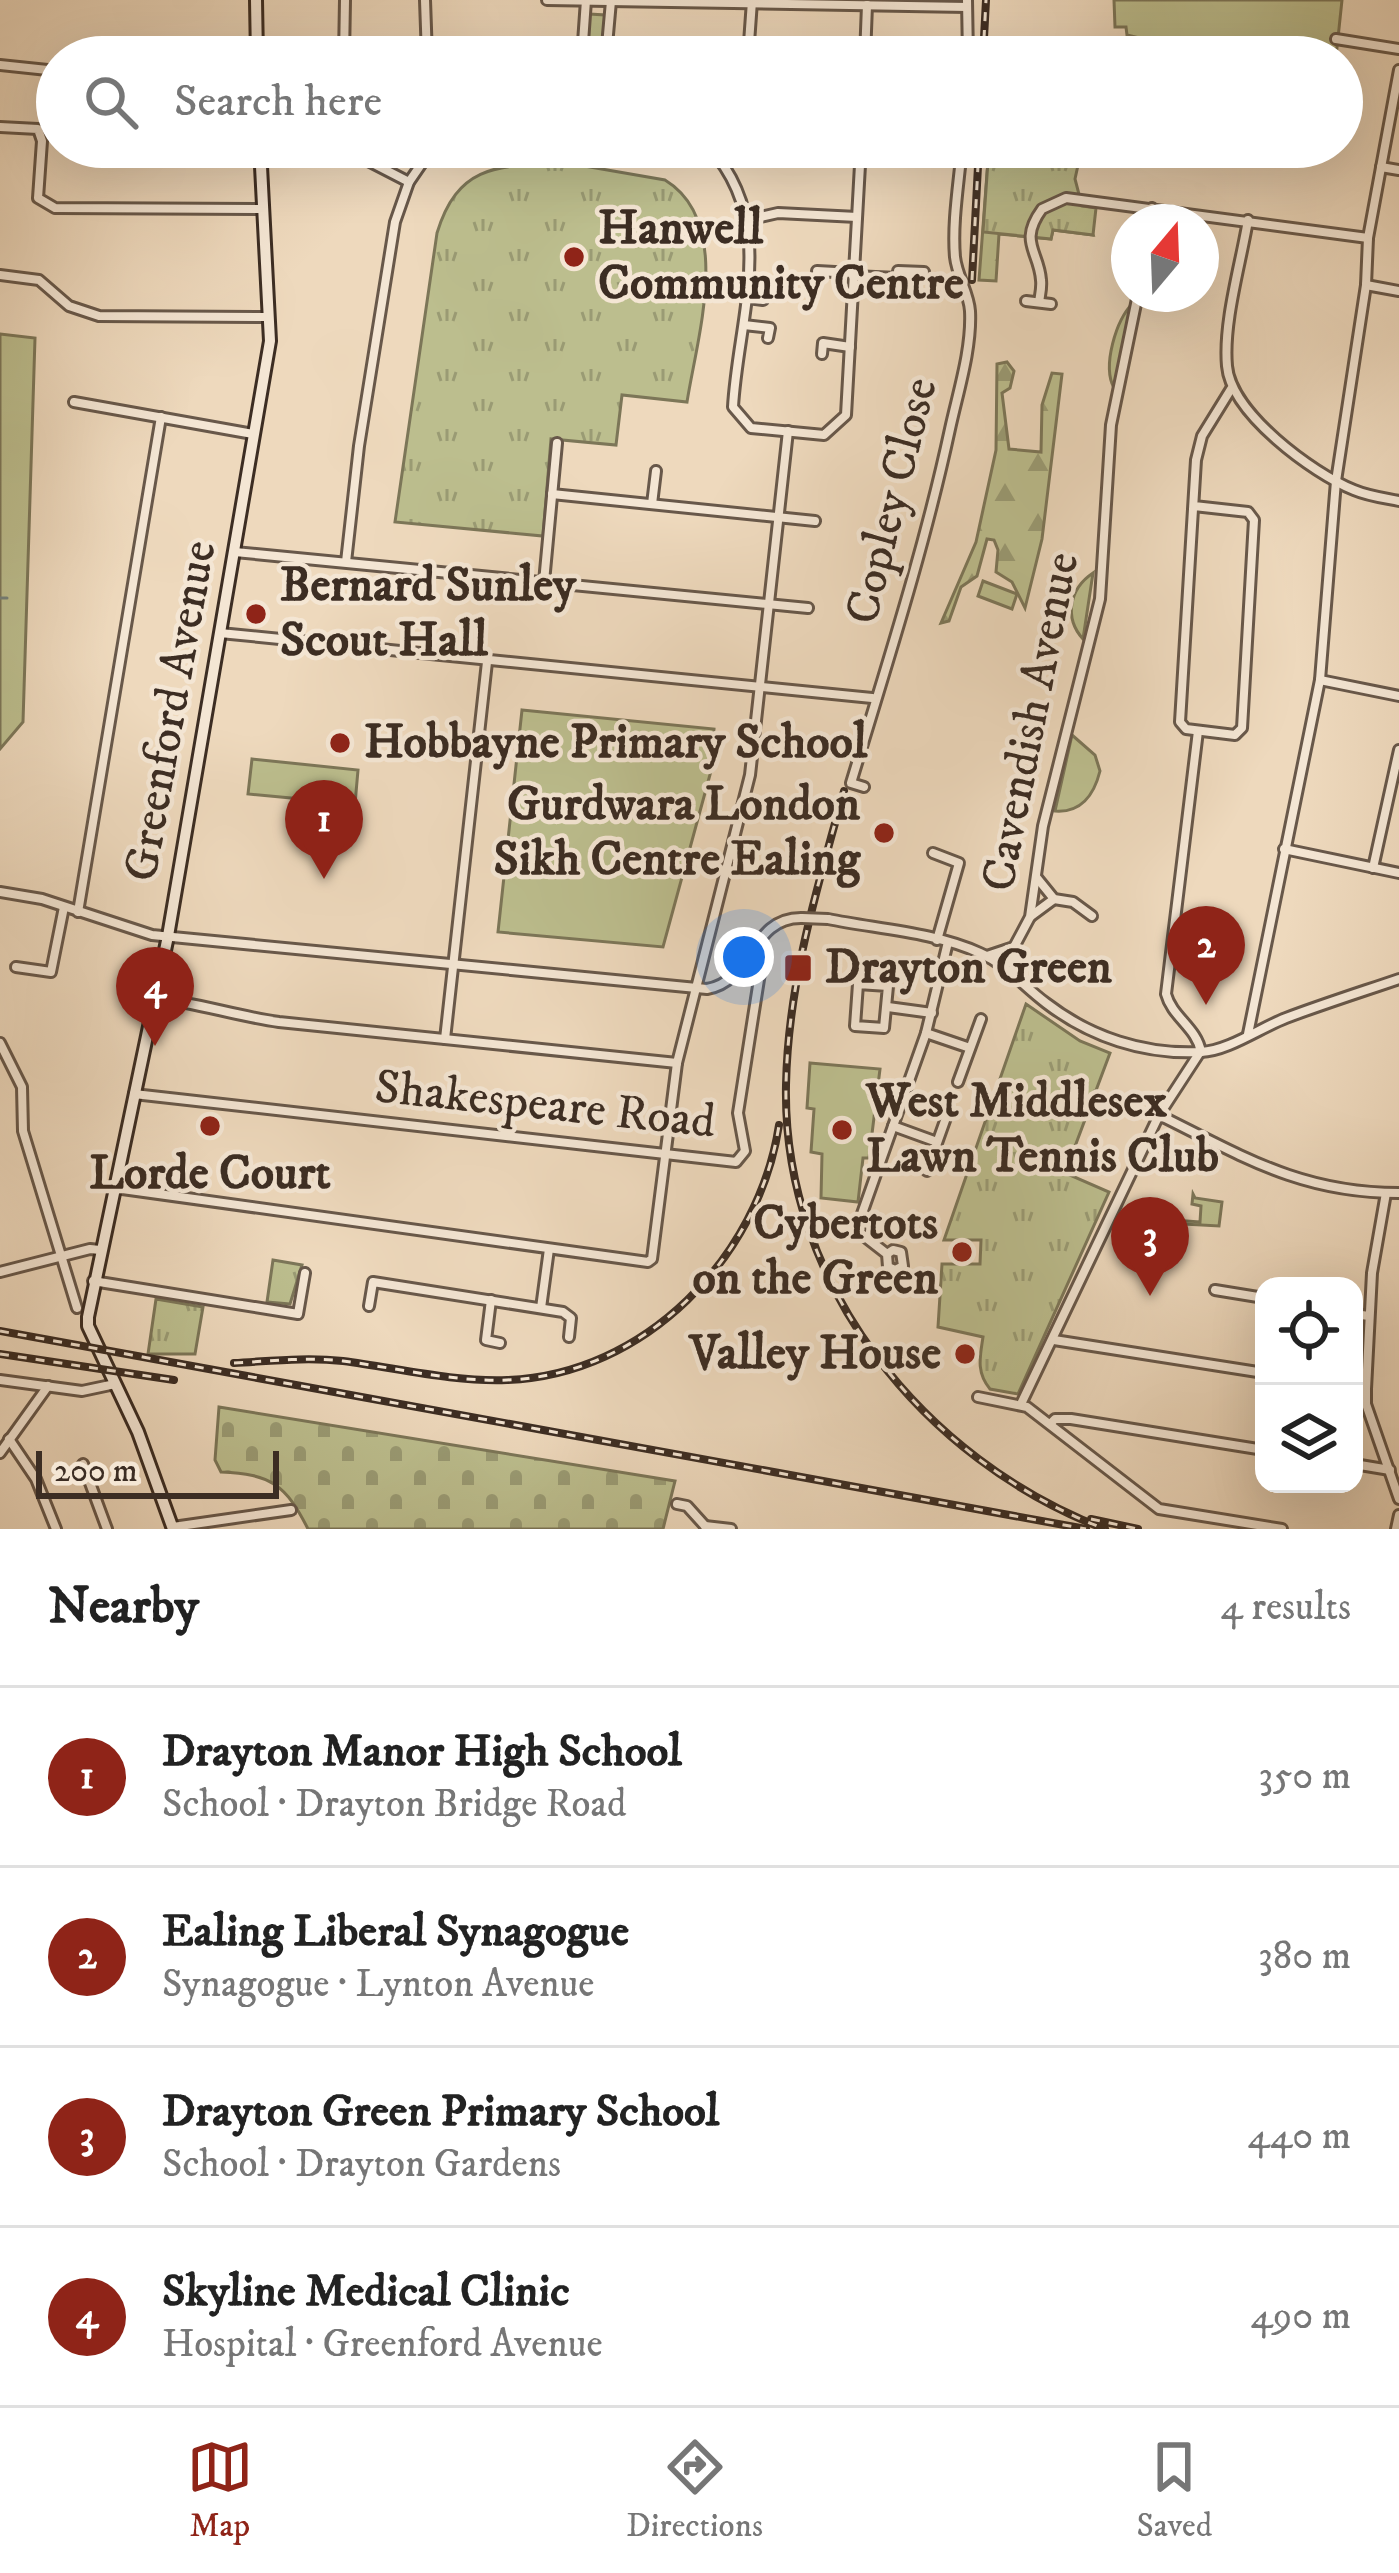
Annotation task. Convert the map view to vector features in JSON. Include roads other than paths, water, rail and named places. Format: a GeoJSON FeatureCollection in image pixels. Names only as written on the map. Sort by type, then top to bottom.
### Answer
{"type":"FeatureCollection","features":[{"type":"Feature","properties":{"kind":"street"},"geometry":{"type":"LineString","coordinates":[[256,0],[257,36]]}},
{"type":"Feature","properties":{"kind":"street"},"geometry":{"type":"LineString","coordinates":[[344,36],[345,0]]}},
{"type":"Feature","properties":{"kind":"street"},"geometry":{"type":"LineString","coordinates":[[425,0],[426,36]]}},
{"type":"Feature","properties":{"kind":"street"},"geometry":{"type":"LineString","coordinates":[[548,0],[967,3],[968,36]]}},
{"type":"Feature","properties":{"kind":"street"},"geometry":{"type":"LineString","coordinates":[[583,36],[586,0]]}},
{"type":"Feature","properties":{"kind":"street"},"geometry":{"type":"LineString","coordinates":[[608,36],[611,1]]}},
{"type":"Feature","properties":{"kind":"street"},"geometry":{"type":"LineString","coordinates":[[750,36],[752,1]]}},
{"type":"Feature","properties":{"kind":"street"},"geometry":{"type":"LineString","coordinates":[[866,36],[867,2]]}},
{"type":"Feature","properties":{"kind":"street"},"geometry":{"type":"LineString","coordinates":[[1363,44],[1399,50]]}},
{"type":"Feature","properties":{"kind":"street"},"geometry":{"type":"LineString","coordinates":[[0,65],[36,69]]}},
{"type":"Feature","properties":{"kind":"street"},"geometry":{"type":"LineString","coordinates":[[1248,1034],[1320,680],[1336,481],[1366,285],[1368,238],[1399,70]]}},
{"type":"Feature","properties":{"kind":"street"},"geometry":{"type":"LineString","coordinates":[[0,127],[36,128]]}},
{"type":"Feature","properties":{"kind":"street"},"geometry":{"type":"LineString","coordinates":[[1381,167],[1399,170]]}},
{"type":"Feature","properties":{"kind":"street"},"geometry":{"type":"LineString","coordinates":[[40,168],[38,198],[55,208],[263,209]]}},
{"type":"Feature","properties":{"kind":"street","name":"Greenford Avenue"},"geometry":{"type":"LineString","coordinates":[[173,1528],[154,1472],[88,1326],[112,1187],[168,936],[270,341],[261,168]]}},
{"type":"Feature","properties":{"kind":"street"},"geometry":{"type":"LineString","coordinates":[[382,168],[409,182]]}},
{"type":"Feature","properties":{"kind":"street"},"geometry":{"type":"LineString","coordinates":[[346,562],[359,446],[395,222],[419,168]]}},
{"type":"Feature","properties":{"kind":"street"},"geometry":{"type":"LineString","coordinates":[[725,168],[747,220],[752,256],[733,407],[746,427],[824,435],[844,420],[859,168]]}},
{"type":"Feature","properties":{"kind":"street","name":"Copley Close"},"geometry":{"type":"LineString","coordinates":[[864,788],[851,783],[872,698],[880,688],[900,627],[964,365],[970,310],[955,254],[961,168]]}},
{"type":"Feature","properties":{"kind":"street"},"geometry":{"type":"LineString","coordinates":[[1039,302],[1042,277],[1032,258],[1030,238],[1042,209],[1066,198],[1118,204]]}},
{"type":"Feature","properties":{"kind":"street"},"geometry":{"type":"LineString","coordinates":[[747,220],[778,213],[857,217]]}},
{"type":"Feature","properties":{"kind":"street"},"geometry":{"type":"LineString","coordinates":[[1219,216],[1368,238]]}},
{"type":"Feature","properties":{"kind":"street"},"geometry":{"type":"LineString","coordinates":[[1248,220],[1229,332],[1227,363],[1232,389],[1248,413],[1276,439],[1336,481],[1399,501]]}},
{"type":"Feature","properties":{"kind":"street"},"geometry":{"type":"LineString","coordinates":[[817,271],[898,278],[898,271],[923,272]]}},
{"type":"Feature","properties":{"kind":"street"},"geometry":{"type":"LineString","coordinates":[[0,275],[39,280],[69,306],[99,316],[270,317]]}},
{"type":"Feature","properties":{"kind":"street"},"geometry":{"type":"LineString","coordinates":[[1366,285],[1399,292]]}},
{"type":"Feature","properties":{"kind":"street"},"geometry":{"type":"LineString","coordinates":[[748,298],[763,300],[765,286]]}},
{"type":"Feature","properties":{"kind":"street"},"geometry":{"type":"LineString","coordinates":[[1026,301],[1051,304]]}},
{"type":"Feature","properties":{"kind":"street","name":"Cavendish Avenue"},"geometry":{"type":"LineString","coordinates":[[1015,975],[1014,946],[1030,917],[1043,826],[1100,598],[1111,424],[1134,312]]}},
{"type":"Feature","properties":{"kind":"street"},"geometry":{"type":"LineString","coordinates":[[744,325],[770,328],[768,338]]}},
{"type":"Feature","properties":{"kind":"street"},"geometry":{"type":"LineString","coordinates":[[822,354],[823,343],[850,347]]}},
{"type":"Feature","properties":{"kind":"street"},"geometry":{"type":"LineString","coordinates":[[1194,506],[1248,512],[1254,520],[1242,728],[1235,735],[1186,729],[1180,722],[1194,506],[1202,436],[1232,389]]}},
{"type":"Feature","properties":{"kind":"street"},"geometry":{"type":"LineString","coordinates":[[74,402],[254,434]]}},
{"type":"Feature","properties":{"kind":"street"},"geometry":{"type":"LineString","coordinates":[[78,912],[161,417]]}},
{"type":"Feature","properties":{"kind":"street"},"geometry":{"type":"LineString","coordinates":[[112,1187],[649,1262],[654,1254],[677,1063],[743,808],[771,604],[788,431]]}},
{"type":"Feature","properties":{"kind":"street"},"geometry":{"type":"LineString","coordinates":[[544,582],[557,442]]}},
{"type":"Feature","properties":{"kind":"street"},"geometry":{"type":"LineString","coordinates":[[652,504],[656,471]]}},
{"type":"Feature","properties":{"kind":"street"},"geometry":{"type":"LineString","coordinates":[[552,494],[815,521]]}},
{"type":"Feature","properties":{"kind":"street"},"geometry":{"type":"LineString","coordinates":[[235,552],[808,608]]}},
{"type":"Feature","properties":{"kind":"street"},"geometry":{"type":"LineString","coordinates":[[219,633],[872,698]]}},
{"type":"Feature","properties":{"kind":"street"},"geometry":{"type":"LineString","coordinates":[[445,1039],[487,662]]}},
{"type":"Feature","properties":{"kind":"street"},"geometry":{"type":"LineString","coordinates":[[1320,680],[1399,695]]}},
{"type":"Feature","properties":{"kind":"street"},"geometry":{"type":"LineString","coordinates":[[1022,1404],[1159,1115],[1200,1052],[1199,1040],[1170,1007],[1166,994],[1198,731]]}},
{"type":"Feature","properties":{"kind":"street"},"geometry":{"type":"LineString","coordinates":[[1373,868],[1399,750]]}},
{"type":"Feature","properties":{"kind":"street"},"geometry":{"type":"LineString","coordinates":[[1284,849],[1399,873]]}},
{"type":"Feature","properties":{"kind":"street"},"geometry":{"type":"LineString","coordinates":[[933,853],[959,863],[937,940]]}},
{"type":"Feature","properties":{"kind":"street"},"geometry":{"type":"LineString","coordinates":[[1036,878],[1054,899],[1073,902],[1092,916]]}},
{"type":"Feature","properties":{"kind":"street"},"geometry":{"type":"LineString","coordinates":[[0,892],[41,899],[129,931],[696,988],[729,981],[764,932],[776,923],[828,919],[948,942],[987,956],[1044,1002],[1106,1039],[1200,1052],[1399,979]]}},
{"type":"Feature","properties":{"kind":"street"},"geometry":{"type":"LineString","coordinates":[[1030,917],[1054,899]]}},
{"type":"Feature","properties":{"kind":"street"},"geometry":{"type":"LineString","coordinates":[[16,967],[50,972],[64,908]]}},
{"type":"Feature","properties":{"kind":"street"},"geometry":{"type":"LineString","coordinates":[[886,1254],[859,1227],[926,1033],[948,942]]}},
{"type":"Feature","properties":{"kind":"street","name":"Cavendish Avenue"},"geometry":{"type":"LineString","coordinates":[[987,956],[1014,946]]}},
{"type":"Feature","properties":{"kind":"street","name":"Shakespeare Road"},"geometry":{"type":"LineString","coordinates":[[133,1094],[732,1162],[744,1154],[738,1113],[764,954]]}},
{"type":"Feature","properties":{"kind":"street"},"geometry":{"type":"LineString","coordinates":[[859,984],[888,986],[888,1007],[884,1028],[856,1027],[859,984]]}},
{"type":"Feature","properties":{"kind":"street"},"geometry":{"type":"LineString","coordinates":[[155,998],[212,1005],[247,1018],[677,1063]]}},
{"type":"Feature","properties":{"kind":"street"},"geometry":{"type":"LineString","coordinates":[[888,1007],[932,1013]]}},
{"type":"Feature","properties":{"kind":"street"},"geometry":{"type":"LineString","coordinates":[[958,1082],[981,1018]]}},
{"type":"Feature","properties":{"kind":"street"},"geometry":{"type":"LineString","coordinates":[[926,1033],[970,1048]]}},
{"type":"Feature","properties":{"kind":"street"},"geometry":{"type":"LineString","coordinates":[[0,1043],[22,1087],[22,1131],[77,1308]]}},
{"type":"Feature","properties":{"kind":"street"},"geometry":{"type":"LineString","coordinates":[[0,1067],[10,1063]]}},
{"type":"Feature","properties":{"kind":"street"},"geometry":{"type":"LineString","coordinates":[[927,1171],[947,1114]]}},
{"type":"Feature","properties":{"kind":"street"},"geometry":{"type":"LineString","coordinates":[[1159,1115],[1280,1175],[1329,1189],[1399,1193]]}},
{"type":"Feature","properties":{"kind":"street"},"geometry":{"type":"LineString","coordinates":[[892,1126],[937,1142]]}},
{"type":"Feature","properties":{"kind":"street"},"geometry":{"type":"LineString","coordinates":[[1386,1193],[1372,1273],[1366,1404],[1399,1499]]}},
{"type":"Feature","properties":{"kind":"street"},"geometry":{"type":"LineString","coordinates":[[541,1308],[549,1249]]}},
{"type":"Feature","properties":{"kind":"street"},"geometry":{"type":"LineString","coordinates":[[0,1272],[100,1250]]}},
{"type":"Feature","properties":{"kind":"street"},"geometry":{"type":"LineString","coordinates":[[93,1281],[298,1314],[305,1273]]}},
{"type":"Feature","properties":{"kind":"street"},"geometry":{"type":"LineString","coordinates":[[370,1306],[373,1282],[563,1312],[571,1318],[569,1336]]}},
{"type":"Feature","properties":{"kind":"street"},"geometry":{"type":"LineString","coordinates":[[1215,1290],[1255,1297]]}},
{"type":"Feature","properties":{"kind":"street"},"geometry":{"type":"LineString","coordinates":[[491,1300],[486,1340],[500,1342]]}},
{"type":"Feature","properties":{"kind":"street"},"geometry":{"type":"LineString","coordinates":[[1363,1315],[1370,1316]]}},
{"type":"Feature","properties":{"kind":"street"},"geometry":{"type":"LineString","coordinates":[[1054,1340],[1255,1372]]}},
{"type":"Feature","properties":{"kind":"street"},"geometry":{"type":"LineString","coordinates":[[0,1380],[82,1391],[116,1384]]}},
{"type":"Feature","properties":{"kind":"street"},"geometry":{"type":"LineString","coordinates":[[0,1453],[13,1442],[48,1386]]}},
{"type":"Feature","properties":{"kind":"street"},"geometry":{"type":"LineString","coordinates":[[978,1397],[1022,1404],[1159,1509],[1282,1529]]}},
{"type":"Feature","properties":{"kind":"street"},"geometry":{"type":"LineString","coordinates":[[1050,1424],[1055,1419],[1071,1419],[1255,1449]]}},
{"type":"Feature","properties":{"kind":"street"},"geometry":{"type":"LineString","coordinates":[[13,1442],[56,1529]]}},
{"type":"Feature","properties":{"kind":"street"},"geometry":{"type":"LineString","coordinates":[[83,1464],[107,1529]]}},
{"type":"Feature","properties":{"kind":"street"},"geometry":{"type":"LineString","coordinates":[[1363,1465],[1390,1469]]}},
{"type":"Feature","properties":{"kind":"street"},"geometry":{"type":"LineString","coordinates":[[677,1504],[687,1506],[704,1527],[731,1529]]}},
{"type":"Feature","properties":{"kind":"street"},"geometry":{"type":"LineString","coordinates":[[173,1528],[290,1510]]}},
{"type":"Feature","properties":{"kind":"street"},"geometry":{"type":"LineString","coordinates":[[1396,1529],[1399,1515]]}},
{"type":"Feature","properties":{"kind":"waterway"},"geometry":{"type":"LineString","coordinates":[[0,598],[7,598]]}},
{"type":"Feature","properties":{"kind":"railway"},"geometry":{"type":"LineString","coordinates":[[984,36],[986,0]]}},
{"type":"Feature","properties":{"kind":"railway"},"geometry":{"type":"LineString","coordinates":[[972,280],[978,168]]}},
{"type":"Feature","properties":{"kind":"railway"},"geometry":{"type":"LineString","coordinates":[[844,791],[806,936],[788,1047],[791,1159],[809,1229],[837,1295],[876,1356],[923,1411],[978,1459],[1039,1498],[1105,1529]]}},
{"type":"Feature","properties":{"kind":"railway"},"geometry":{"type":"LineString","coordinates":[[234,1363],[329,1360],[446,1377],[507,1380],[557,1373],[605,1357],[648,1332],[687,1300],[721,1262],[767,1174],[779,1125]]}},
{"type":"Feature","properties":{"kind":"railway"},"geometry":{"type":"LineString","coordinates":[[0,1331],[1086,1529]]}},
{"type":"Feature","properties":{"kind":"railway"},"geometry":{"type":"LineString","coordinates":[[0,1354],[174,1380]]}},
{"type":"Feature","properties":{"kind":"railway"},"geometry":{"type":"LineString","coordinates":[[1091,1519],[1138,1529]]}},
{"type":"Feature","properties":{"kind":"place","name":"Hanwell Community Centre"},"geometry":{"type":"Point","coordinates":[574,257]}},
{"type":"Feature","properties":{"kind":"place","name":"Bernard Sunley Scout Hall"},"geometry":{"type":"Point","coordinates":[256,614]}},
{"type":"Feature","properties":{"kind":"place","name":"Hobbayne Primary School"},"geometry":{"type":"Point","coordinates":[340,743]}},
{"type":"Feature","properties":{"kind":"place","name":"Gurdwara London Sikh Centre Ealing"},"geometry":{"type":"Point","coordinates":[884,833]}},
{"type":"Feature","properties":{"kind":"place","name":"Drayton Manor High School"},"geometry":{"type":"Point","coordinates":[324,879]}},
{"type":"Feature","properties":{"kind":"place","name":"Drayton Green"},"geometry":{"type":"Point","coordinates":[798,968]}},
{"type":"Feature","properties":{"kind":"place","name":"Ealing Liberal Synagogue"},"geometry":{"type":"Point","coordinates":[1206,1005]}},
{"type":"Feature","properties":{"kind":"place","name":"Skyline Medical Clinic"},"geometry":{"type":"Point","coordinates":[155,1046]}},
{"type":"Feature","properties":{"kind":"place","name":"Lorde Court"},"geometry":{"type":"Point","coordinates":[210,1126]}},
{"type":"Feature","properties":{"kind":"place","name":"West Middlesex Lawn Tennis Club"},"geometry":{"type":"Point","coordinates":[842,1130]}},
{"type":"Feature","properties":{"kind":"place","name":"Cybertots on the Green"},"geometry":{"type":"Point","coordinates":[962,1252]}},
{"type":"Feature","properties":{"kind":"place","name":"Drayton Green Primary School"},"geometry":{"type":"Point","coordinates":[1150,1296]}},
{"type":"Feature","properties":{"kind":"place","name":"Valley House"},"geometry":{"type":"Point","coordinates":[965,1354]}}]}
